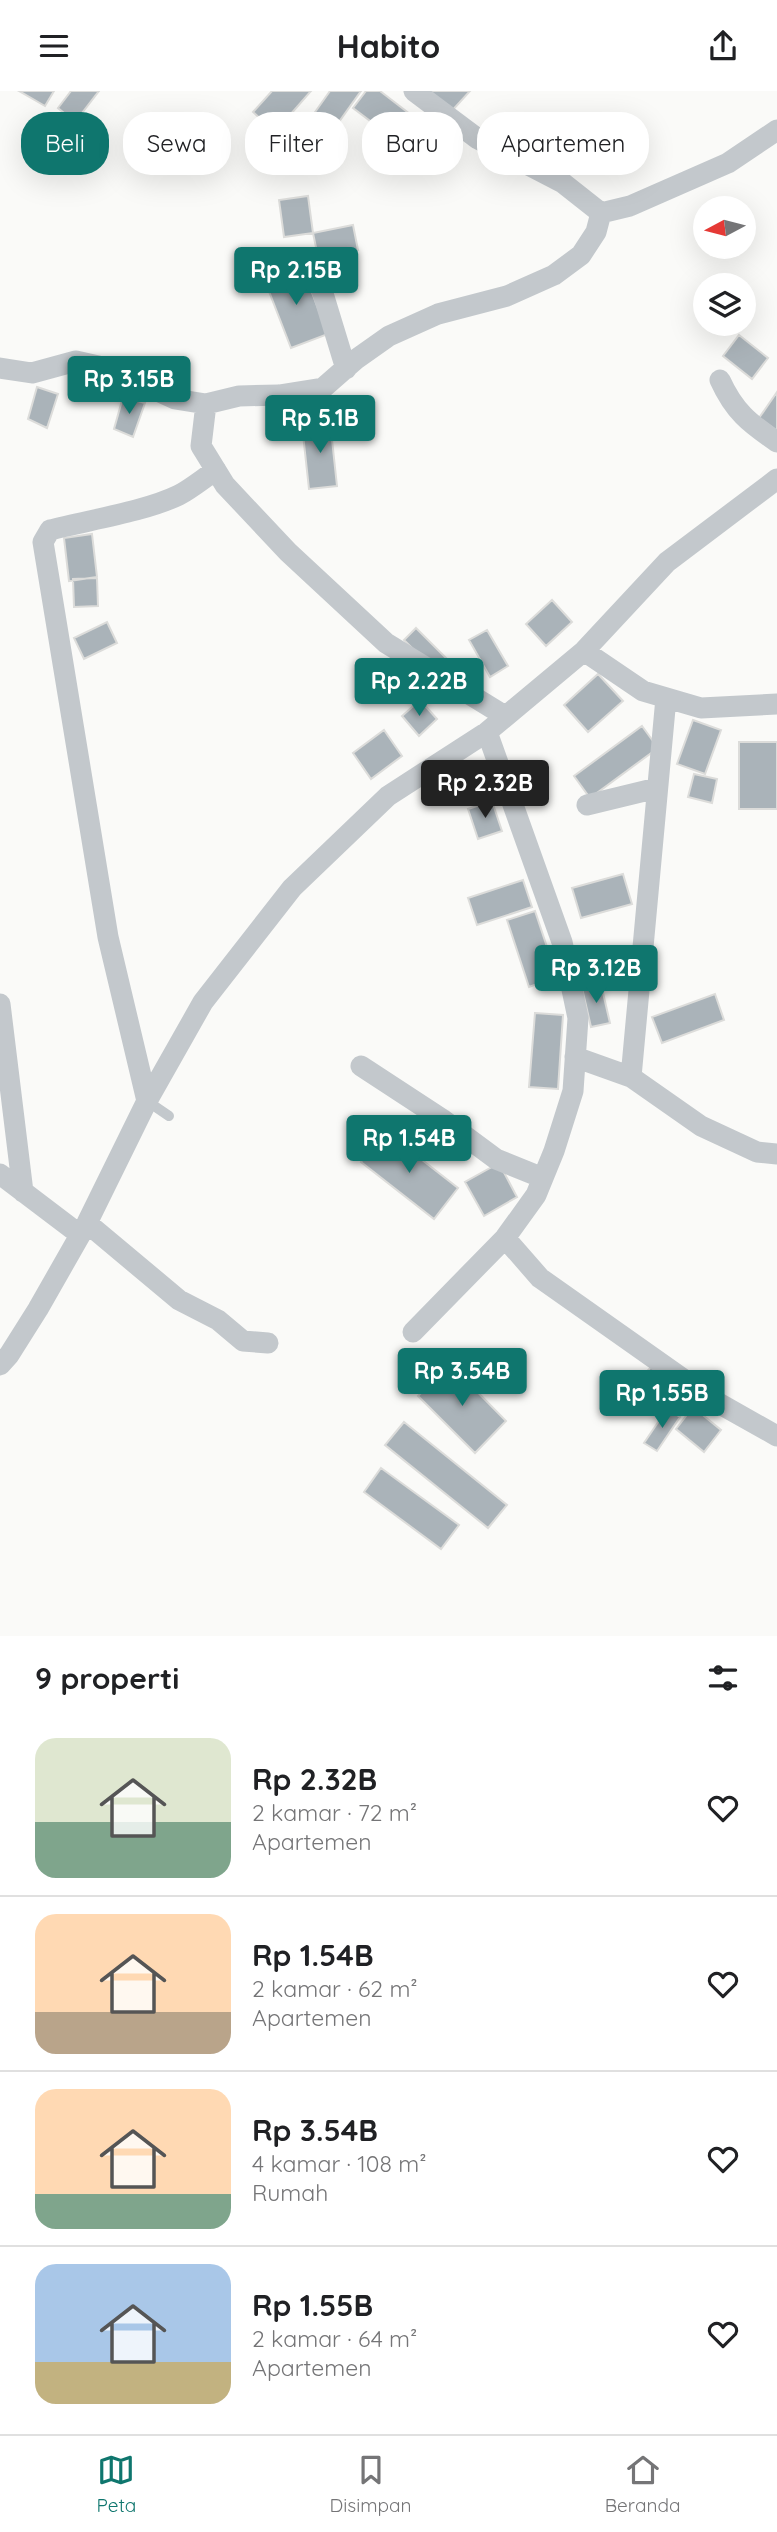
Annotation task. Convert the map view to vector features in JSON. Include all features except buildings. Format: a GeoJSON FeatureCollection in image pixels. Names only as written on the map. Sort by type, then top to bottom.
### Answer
{"type":"FeatureCollection","features":[{"type":"Feature","properties":{"kind":"street"},"geometry":{"type":"LineString","coordinates":[[414,91],[478,139],[563,183],[601,213]]}},
{"type":"Feature","properties":{"kind":"street"},"geometry":{"type":"LineString","coordinates":[[601,213],[630,206],[729,163],[777,129]]}},
{"type":"Feature","properties":{"kind":"street"},"geometry":{"type":"LineString","coordinates":[[0,368],[32,373],[76,361],[107,368],[175,399],[206,404],[239,396],[279,395],[323,388],[389,336],[438,314],[507,296],[554,275],[581,255],[596,232],[601,213]]}},
{"type":"Feature","properties":{"kind":"street"},"geometry":{"type":"LineString","coordinates":[[314,264],[345,369]]}},
{"type":"Feature","properties":{"kind":"street"},"geometry":{"type":"LineString","coordinates":[[720,380],[741,417],[777,442]]}},
{"type":"Feature","properties":{"kind":"street"},"geometry":{"type":"LineString","coordinates":[[206,404],[201,446],[225,485],[288,552],[386,643],[505,716]]}},
{"type":"Feature","properties":{"kind":"street"},"geometry":{"type":"LineString","coordinates":[[147,1101],[108,937],[43,542],[50,530],[85,523],[178,495],[216,470]]}},
{"type":"Feature","properties":{"kind":"street"},"geometry":{"type":"LineString","coordinates":[[0,1365],[9,1356],[38,1309],[83,1229],[147,1101],[203,1002],[292,888],[388,796],[487,732],[584,651],[667,562],[777,479]]}},
{"type":"Feature","properties":{"kind":"street"},"geometry":{"type":"LineString","coordinates":[[584,651],[643,691],[701,708],[777,704]]}},
{"type":"Feature","properties":{"kind":"street"},"geometry":{"type":"LineString","coordinates":[[631,1077],[666,698]]}},
{"type":"Feature","properties":{"kind":"street"},"geometry":{"type":"LineString","coordinates":[[412,1332],[505,1238],[536,1195],[554,1151],[573,1091],[578,1018],[562,942],[487,732]]}},
{"type":"Feature","properties":{"kind":"street"},"geometry":{"type":"LineString","coordinates":[[587,805],[657,788]]}},
{"type":"Feature","properties":{"kind":"street"},"geometry":{"type":"LineString","coordinates":[[0,1005],[23,1192]]}},
{"type":"Feature","properties":{"kind":"street"},"geometry":{"type":"LineString","coordinates":[[575,1057],[631,1077],[701,1126],[757,1151],[777,1154]]}},
{"type":"Feature","properties":{"kind":"street"},"geometry":{"type":"LineString","coordinates":[[361,1066],[442,1119],[496,1159],[543,1178]]}},
{"type":"Feature","properties":{"kind":"street"},"geometry":{"type":"LineString","coordinates":[[0,1174],[23,1192],[83,1229],[178,1300],[218,1320],[243,1341],[268,1343]]}},
{"type":"Feature","properties":{"kind":"street"},"geometry":{"type":"LineString","coordinates":[[505,1238],[540,1278],[713,1400],[777,1436]]}},
{"type":"Feature","properties":{"kind":"lane"},"geometry":{"type":"LineString","coordinates":[[147,1101],[169,1116]]}}]}
